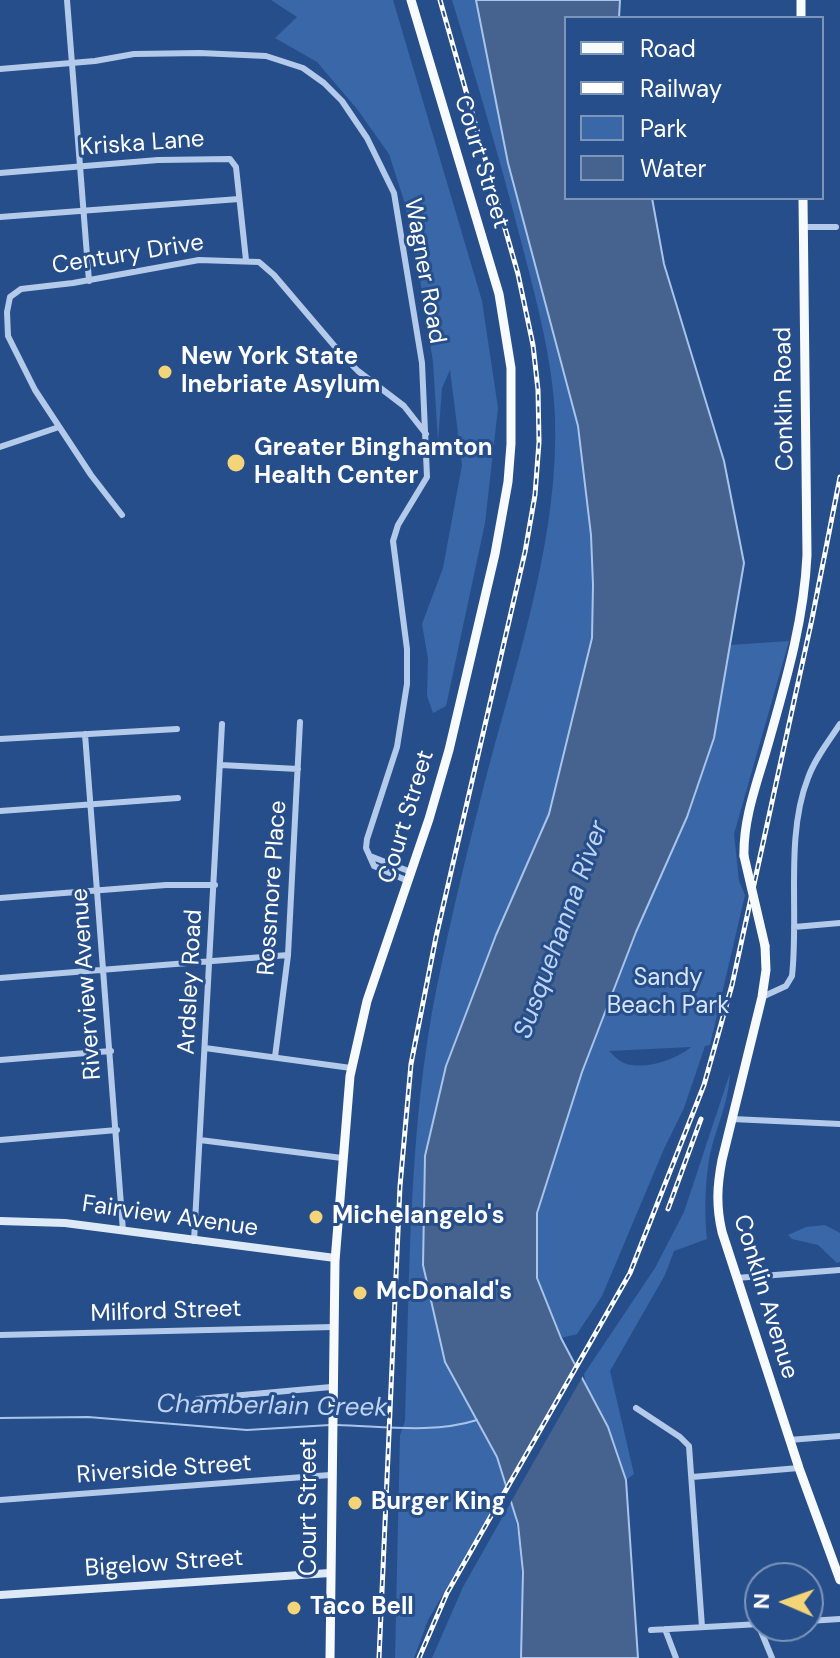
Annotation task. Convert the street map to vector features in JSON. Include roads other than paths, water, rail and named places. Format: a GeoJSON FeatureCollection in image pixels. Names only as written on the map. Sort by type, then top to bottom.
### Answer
{"type":"FeatureCollection","features":[{"type":"Feature","properties":{"kind":"main road","name":"Court Street"},"geometry":{"type":"LineString","coordinates":[[330,1658],[335,1258],[351,1068],[367,1001],[443,774],[495,554],[508,482],[512,415],[509,352],[499,294],[411,0]]}},
{"type":"Feature","properties":{"kind":"main road","name":"Conklin Road"},"geometry":{"type":"LineString","coordinates":[[803,200],[805,599]]}},
{"type":"Feature","properties":{"kind":"main road","name":"Conklin Avenue"},"geometry":{"type":"LineString","coordinates":[[805,599],[786,682],[745,827],[747,879],[765,946],[766,970],[719,1173],[716,1200],[736,1278],[789,1440],[840,1580]]}},
{"type":"Feature","properties":{"kind":"street"},"geometry":{"type":"LineString","coordinates":[[67,0],[89,281]]}},
{"type":"Feature","properties":{"kind":"street","name":"Wagner Road"},"geometry":{"type":"LineString","coordinates":[[0,69],[134,54],[200,53],[266,56],[303,68],[324,83],[342,101],[367,138],[394,193],[422,363],[426,434]]}},
{"type":"Feature","properties":{"kind":"street","name":"Kriska Lane"},"geometry":{"type":"LineString","coordinates":[[0,173],[223,157],[230,159],[236,167],[246,260]]}},
{"type":"Feature","properties":{"kind":"street"},"geometry":{"type":"LineString","coordinates":[[0,217],[239,199]]}},
{"type":"Feature","properties":{"kind":"street"},"geometry":{"type":"LineString","coordinates":[[803,227],[836,227]]}},
{"type":"Feature","properties":{"kind":"street","name":"Century Drive"},"geometry":{"type":"LineString","coordinates":[[122,515],[35,390],[8,336],[10,297],[21,289],[89,281],[199,260],[246,260]]}},
{"type":"Feature","properties":{"kind":"street"},"geometry":{"type":"LineString","coordinates":[[246,260],[259,262],[274,275],[343,356],[404,406],[426,434],[426,479],[394,536],[407,649],[407,684],[397,747],[367,839],[369,855],[377,868],[410,876]]}},
{"type":"Feature","properties":{"kind":"street"},"geometry":{"type":"LineString","coordinates":[[0,447],[59,427]]}},
{"type":"Feature","properties":{"kind":"street","name":"Rossmore Place"},"geometry":{"type":"LineString","coordinates":[[275,1057],[288,955],[300,722]]}},
{"type":"Feature","properties":{"kind":"street","name":"Ardsley Road"},"geometry":{"type":"LineString","coordinates":[[194,1241],[222,724]]}},
{"type":"Feature","properties":{"kind":"street"},"geometry":{"type":"LineString","coordinates":[[762,997],[786,986],[792,976],[794,874],[803,790],[840,724]]}},
{"type":"Feature","properties":{"kind":"street"},"geometry":{"type":"LineString","coordinates":[[0,739],[177,729]]}},
{"type":"Feature","properties":{"kind":"street","name":"Riverview Avenue"},"geometry":{"type":"LineString","coordinates":[[85,734],[123,1231]]}},
{"type":"Feature","properties":{"kind":"street"},"geometry":{"type":"LineString","coordinates":[[221,765],[298,769]]}},
{"type":"Feature","properties":{"kind":"street"},"geometry":{"type":"LineString","coordinates":[[0,811],[178,798]]}},
{"type":"Feature","properties":{"kind":"street"},"geometry":{"type":"LineString","coordinates":[[0,898],[215,885]]}},
{"type":"Feature","properties":{"kind":"street"},"geometry":{"type":"LineString","coordinates":[[794,927],[840,923]]}},
{"type":"Feature","properties":{"kind":"street"},"geometry":{"type":"LineString","coordinates":[[0,978],[288,955]]}},
{"type":"Feature","properties":{"kind":"street"},"geometry":{"type":"LineString","coordinates":[[205,1048],[351,1068]]}},
{"type":"Feature","properties":{"kind":"street"},"geometry":{"type":"LineString","coordinates":[[0,1060],[111,1051]]}},
{"type":"Feature","properties":{"kind":"street"},"geometry":{"type":"LineString","coordinates":[[732,1119],[840,1124]]}},
{"type":"Feature","properties":{"kind":"street"},"geometry":{"type":"LineString","coordinates":[[0,1140],[117,1130]]}},
{"type":"Feature","properties":{"kind":"street"},"geometry":{"type":"LineString","coordinates":[[200,1140],[342,1158]]}},
{"type":"Feature","properties":{"kind":"street","name":"Fairview Avenue"},"geometry":{"type":"LineString","coordinates":[[0,1221],[44,1221],[335,1258]]}},
{"type":"Feature","properties":{"kind":"street"},"geometry":{"type":"LineString","coordinates":[[736,1278],[840,1270]]}},
{"type":"Feature","properties":{"kind":"street","name":"Milford Street"},"geometry":{"type":"LineString","coordinates":[[0,1335],[333,1327]]}},
{"type":"Feature","properties":{"kind":"street"},"geometry":{"type":"LineString","coordinates":[[198,1399],[331,1387]]}},
{"type":"Feature","properties":{"kind":"street"},"geometry":{"type":"LineString","coordinates":[[636,1408],[689,1446],[702,1627]]}},
{"type":"Feature","properties":{"kind":"street"},"geometry":{"type":"LineString","coordinates":[[789,1440],[840,1436]]}},
{"type":"Feature","properties":{"kind":"street"},"geometry":{"type":"LineString","coordinates":[[692,1477],[799,1468]]}},
{"type":"Feature","properties":{"kind":"street","name":"Riverside Street"},"geometry":{"type":"LineString","coordinates":[[0,1500],[330,1475]]}},
{"type":"Feature","properties":{"kind":"street","name":"Bigelow Street"},"geometry":{"type":"LineString","coordinates":[[0,1595],[330,1573]]}},
{"type":"Feature","properties":{"kind":"street"},"geometry":{"type":"LineString","coordinates":[[651,1630],[744,1625]]}},
{"type":"Feature","properties":{"kind":"street"},"geometry":{"type":"LineString","coordinates":[[665,1629],[676,1658]]}},
{"type":"Feature","properties":{"kind":"water","name":"Susquehanna River"},"geometry":{"type":"Polygon","coordinates":[[[476,0],[620,0],[619,16],[564,16],[564,200],[652,200],[664,264],[724,461],[744,563],[714,738],[687,817],[636,932],[582,1072],[537,1213],[537,1278],[561,1338],[608,1427],[626,1480],[638,1658],[521,1658],[523,1572],[518,1524],[497,1457],[445,1362],[423,1265],[425,1156],[446,1066],[496,935],[549,814],[592,638],[591,535],[578,426],[508,163],[476,0]]]}},
{"type":"Feature","properties":{"kind":"waterway","name":"Chamberlain Creek"},"geometry":{"type":"LineString","coordinates":[[0,1418],[88,1417],[247,1430],[330,1425]]}},
{"type":"Feature","properties":{"kind":"waterway","name":"Chamberlain Creek"},"geometry":{"type":"LineString","coordinates":[[336,1425],[425,1428],[477,1420]]}},
{"type":"Feature","properties":{"kind":"railway"},"geometry":{"type":"LineString","coordinates":[[379,1658],[400,1186],[411,1064],[436,937],[525,552],[535,495],[539,442],[533,345],[518,274],[440,0]]}},
{"type":"Feature","properties":{"kind":"railway"},"geometry":{"type":"LineString","coordinates":[[419,1658],[447,1593],[630,1273],[704,1085],[732,985],[840,477]]}},
{"type":"Feature","properties":{"kind":"railway"},"geometry":{"type":"LineString","coordinates":[[668,1209],[701,1119]]}},
{"type":"Feature","properties":{"kind":"place","name":"New York State Inebriate Asylum"},"geometry":{"type":"Point","coordinates":[165,372]}},
{"type":"Feature","properties":{"kind":"place","name":"Greater Binghamton Health Center"},"geometry":{"type":"Point","coordinates":[236,463]}},
{"type":"Feature","properties":{"kind":"place","name":"Michelangelo's"},"geometry":{"type":"Point","coordinates":[316,1217]}},
{"type":"Feature","properties":{"kind":"place","name":"McDonald's"},"geometry":{"type":"Point","coordinates":[360,1293]}},
{"type":"Feature","properties":{"kind":"place","name":"Burger King"},"geometry":{"type":"Point","coordinates":[355,1503]}},
{"type":"Feature","properties":{"kind":"place","name":"Taco Bell"},"geometry":{"type":"Point","coordinates":[294,1608]}},
{"type":"Feature","properties":{"kind":"park label","name":"Sandy Beach Park"},"geometry":{"type":"Point","coordinates":[668,993]}}]}
